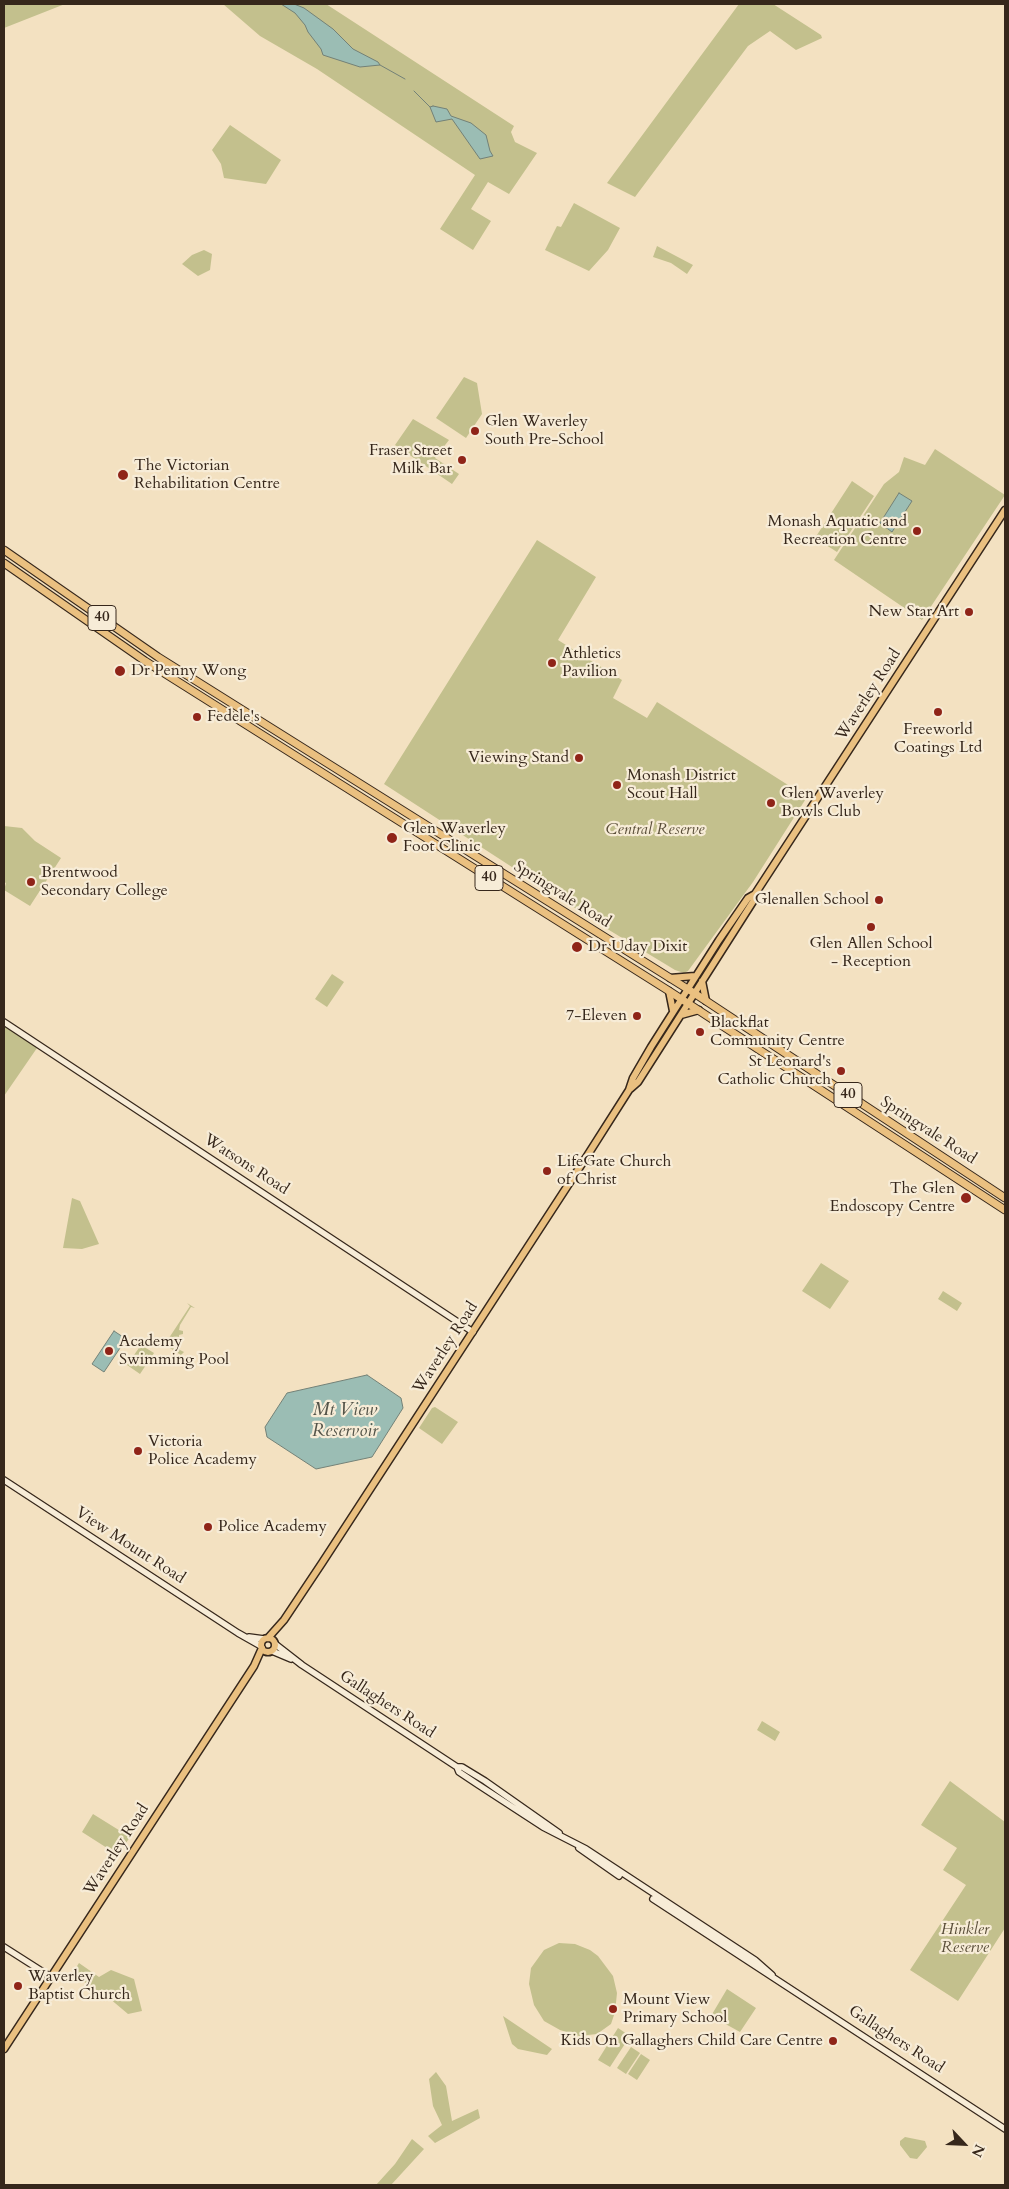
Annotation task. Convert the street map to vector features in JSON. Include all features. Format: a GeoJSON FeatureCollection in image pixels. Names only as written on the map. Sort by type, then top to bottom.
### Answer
{"type":"FeatureCollection","features":[{"type":"Feature","properties":{"kind":"highway","name":"Springvale Road"},"geometry":{"type":"LineString","coordinates":[[4,550],[158,657],[670,978],[1005,1198]]}},
{"type":"Feature","properties":{"kind":"highway","name":"Springvale Road"},"geometry":{"type":"LineString","coordinates":[[4,563],[145,661],[699,1010],[1005,1210]]}},
{"type":"Feature","properties":{"kind":"highway"},"geometry":{"type":"LineString","coordinates":[[789,1068],[793,1059]]}},
{"type":"Feature","properties":{"kind":"main road","name":"Waverley Road"},"geometry":{"type":"LineString","coordinates":[[629,1090],[638,1082],[754,900],[755,894],[1005,510]]}},
{"type":"Feature","properties":{"kind":"main road","name":"Waverley Road"},"geometry":{"type":"LineString","coordinates":[[4,2050],[629,1090],[633,1078],[687,989],[748,898],[755,894]]}},
{"type":"Feature","properties":{"kind":"main road"},"geometry":{"type":"LineString","coordinates":[[670,978],[696,976]]}},
{"type":"Feature","properties":{"kind":"main road"},"geometry":{"type":"LineString","coordinates":[[702,981],[706,1001]]}},
{"type":"Feature","properties":{"kind":"main road"},"geometry":{"type":"LineString","coordinates":[[669,991],[673,1011]]}},
{"type":"Feature","properties":{"kind":"main road"},"geometry":{"type":"LineString","coordinates":[[680,1014],[699,1010]]}},
{"type":"Feature","properties":{"kind":"main road","name":"Waverley Road"},"geometry":{"type":"LineString","coordinates":[[266,1646],[275,1643],[284,1620]]}},
{"type":"Feature","properties":{"kind":"street","name":"Watsons Road"},"geometry":{"type":"LineString","coordinates":[[4,1022],[473,1332]]}},
{"type":"Feature","properties":{"kind":"street","name":"View Mount Road"},"geometry":{"type":"LineString","coordinates":[[4,1480],[242,1635],[266,1646]]}},
{"type":"Feature","properties":{"kind":"street","name":"Gallaghers Road"},"geometry":{"type":"LineString","coordinates":[[275,1643],[302,1665]]}},
{"type":"Feature","properties":{"kind":"street","name":"Gallaghers Road"},"geometry":{"type":"LineString","coordinates":[[266,1646],[302,1665],[457,1767],[462,1767],[511,1803],[560,1835],[586,1849],[1005,2129]]}},
{"type":"Feature","properties":{"kind":"street"},"geometry":{"type":"LineString","coordinates":[[4,1947],[51,1977]]}},
{"type":"Feature","properties":{"kind":"green space"},"geometry":{"type":"Polygon","coordinates":[[[4,4],[65,4],[4,28],[4,4]]]}},
{"type":"Feature","properties":{"kind":"green space"},"geometry":{"type":"Polygon","coordinates":[[[223,4],[326,4],[514,126],[511,132],[515,142],[537,153],[509,194],[488,182],[471,209],[491,221],[473,250],[440,229],[475,175],[317,69],[260,36],[223,4]]]}},
{"type":"Feature","properties":{"kind":"green space"},"geometry":{"type":"Polygon","coordinates":[[[739,4],[773,4],[821,35],[822,38],[796,50],[770,31],[748,46],[635,197],[607,183],[739,4]]]}},
{"type":"Feature","properties":{"kind":"green space"},"geometry":{"type":"Polygon","coordinates":[[[230,125],[281,160],[266,184],[224,178],[221,164],[212,150],[230,125]]]}},
{"type":"Feature","properties":{"kind":"green space"},"geometry":{"type":"Polygon","coordinates":[[[574,203],[620,228],[608,250],[589,271],[545,250],[557,226],[561,227],[574,203]]]}},
{"type":"Feature","properties":{"kind":"green space"},"geometry":{"type":"Polygon","coordinates":[[[657,246],[693,265],[687,274],[671,263],[653,257],[657,246]]]}},
{"type":"Feature","properties":{"kind":"green space"},"geometry":{"type":"Polygon","coordinates":[[[204,250],[212,254],[210,270],[198,276],[182,264],[192,255],[204,250]]]}},
{"type":"Feature","properties":{"kind":"green space"},"geometry":{"type":"Polygon","coordinates":[[[464,377],[477,383],[482,414],[466,438],[436,418],[464,377]]]}},
{"type":"Feature","properties":{"kind":"green space"},"geometry":{"type":"Polygon","coordinates":[[[413,419],[449,440],[435,458],[459,474],[452,484],[395,445],[413,419]]]}},
{"type":"Feature","properties":{"kind":"green space","name":"Monash Aquatic and Recreation Centre"},"geometry":{"type":"Polygon","coordinates":[[[935,449],[1005,495],[922,620],[834,560],[884,484],[899,472],[904,457],[925,465],[935,449]]]}},
{"type":"Feature","properties":{"kind":"green space"},"geometry":{"type":"Polygon","coordinates":[[[852,481],[874,496],[837,552],[815,538],[852,481]]]}},
{"type":"Feature","properties":{"kind":"green space","name":"Central Reserve"},"geometry":{"type":"Polygon","coordinates":[[[537,540],[596,577],[558,640],[622,680],[613,698],[647,718],[657,702],[807,797],[753,882],[688,971],[684,973],[675,970],[609,930],[384,784],[537,540]]]}},
{"type":"Feature","properties":{"kind":"green space"},"geometry":{"type":"Polygon","coordinates":[[[4,826],[22,828],[35,841],[61,858],[30,906],[4,890],[6,883],[4,882],[4,826]]]}},
{"type":"Feature","properties":{"kind":"green space"},"geometry":{"type":"Polygon","coordinates":[[[332,974],[344,982],[327,1007],[315,999],[332,974]]]}},
{"type":"Feature","properties":{"kind":"green space"},"geometry":{"type":"Polygon","coordinates":[[[4,1024],[37,1048],[4,1096],[4,1024]]]}},
{"type":"Feature","properties":{"kind":"green space"},"geometry":{"type":"Polygon","coordinates":[[[72,1198],[80,1201],[99,1244],[82,1249],[63,1248],[72,1198]]]}},
{"type":"Feature","properties":{"kind":"green space"},"geometry":{"type":"Polygon","coordinates":[[[821,1263],[849,1281],[830,1309],[802,1291],[821,1263]]]}},
{"type":"Feature","properties":{"kind":"green space"},"geometry":{"type":"Polygon","coordinates":[[[943,1291],[962,1303],[957,1311],[938,1299],[943,1291]]]}},
{"type":"Feature","properties":{"kind":"green space"},"geometry":{"type":"Polygon","coordinates":[[[187,1303],[195,1308],[191,1307],[180,1325],[179,1330],[183,1331],[183,1334],[179,1335],[180,1350],[184,1352],[181,1355],[162,1343],[163,1340],[167,1341],[190,1306],[187,1303]]]}},
{"type":"Feature","properties":{"kind":"green space"},"geometry":{"type":"Polygon","coordinates":[[[141,1345],[154,1353],[140,1374],[127,1365],[141,1345]]]}},
{"type":"Feature","properties":{"kind":"green space"},"geometry":{"type":"Polygon","coordinates":[[[435,1407],[458,1422],[442,1444],[419,1428],[432,1408],[435,1407]]]}},
{"type":"Feature","properties":{"kind":"green space"},"geometry":{"type":"Polygon","coordinates":[[[762,1721],[780,1732],[775,1741],[757,1730],[762,1721]]]}},
{"type":"Feature","properties":{"kind":"green space","name":"Hinkler Reserve"},"geometry":{"type":"Polygon","coordinates":[[[950,1781],[1005,1822],[1005,1928],[958,2001],[910,1970],[966,1885],[943,1870],[957,1848],[921,1825],[950,1781]]]}},
{"type":"Feature","properties":{"kind":"green space"},"geometry":{"type":"Polygon","coordinates":[[[93,1814],[130,1837],[118,1855],[82,1832],[93,1814]]]}},
{"type":"Feature","properties":{"kind":"green space"},"geometry":{"type":"Polygon","coordinates":[[[559,1943],[575,1944],[590,1950],[598,1956],[613,1976],[617,1993],[615,2012],[611,2024],[597,2034],[579,2036],[560,2030],[544,2021],[534,2005],[529,1984],[531,1968],[544,1950],[559,1943]]]}},
{"type":"Feature","properties":{"kind":"green space"},"geometry":{"type":"Polygon","coordinates":[[[79,1963],[99,1977],[111,1970],[134,1979],[142,2011],[128,2014],[109,1998],[72,1974],[79,1963]]]}},
{"type":"Feature","properties":{"kind":"green space"},"geometry":{"type":"Polygon","coordinates":[[[727,1989],[756,2008],[740,2032],[711,2016],[727,1989]]]}},
{"type":"Feature","properties":{"kind":"green space"},"geometry":{"type":"Polygon","coordinates":[[[503,2016],[552,2049],[547,2055],[518,2049],[512,2044],[503,2016]]]}},
{"type":"Feature","properties":{"kind":"green space"},"geometry":{"type":"Polygon","coordinates":[[[618,2028],[630,2036],[610,2067],[598,2060],[618,2028]]]}},
{"type":"Feature","properties":{"kind":"green space"},"geometry":{"type":"Polygon","coordinates":[[[631,2047],[640,2053],[626,2074],[617,2068],[631,2047]]]}},
{"type":"Feature","properties":{"kind":"green space"},"geometry":{"type":"Polygon","coordinates":[[[641,2054],[650,2060],[637,2080],[628,2074],[641,2054]]]}},
{"type":"Feature","properties":{"kind":"green space"},"geometry":{"type":"Polygon","coordinates":[[[436,2072],[446,2086],[452,2121],[478,2109],[480,2118],[435,2143],[428,2136],[442,2125],[433,2106],[429,2079],[436,2072]]]}},
{"type":"Feature","properties":{"kind":"green space"},"geometry":{"type":"Polygon","coordinates":[[[905,2137],[925,2141],[927,2147],[917,2159],[910,2158],[900,2145],[900,2141],[905,2137]]]}},
{"type":"Feature","properties":{"kind":"green space"},"geometry":{"type":"Polygon","coordinates":[[[412,2139],[424,2149],[391,2185],[376,2185],[395,2164],[412,2139]]]}},
{"type":"Feature","properties":{"kind":"water"},"geometry":{"type":"Polygon","coordinates":[[[281,4],[294,4],[304,8],[333,29],[353,49],[378,62],[380,65],[360,67],[323,55],[305,25],[295,13],[281,4]]]}},
{"type":"Feature","properties":{"kind":"water"},"geometry":{"type":"Polygon","coordinates":[[[430,107],[447,109],[451,116],[471,123],[486,135],[493,156],[480,159],[452,119],[436,122],[430,107]]]}},
{"type":"Feature","properties":{"kind":"water"},"geometry":{"type":"Polygon","coordinates":[[[899,493],[912,501],[892,532],[880,523],[899,493]]]}},
{"type":"Feature","properties":{"kind":"water","name":"Academy Swimming Pool"},"geometry":{"type":"Polygon","coordinates":[[[114,1331],[126,1339],[104,1372],[92,1364],[114,1331]]]}},
{"type":"Feature","properties":{"kind":"water","name":"Mt View Reservoir"},"geometry":{"type":"Polygon","coordinates":[[[367,1375],[401,1398],[403,1408],[372,1457],[316,1469],[267,1437],[265,1427],[287,1393],[367,1375]]]}},
{"type":"Feature","properties":{"kind":"waterway"},"geometry":{"type":"LineString","coordinates":[[380,65],[405,79]]}},
{"type":"Feature","properties":{"kind":"waterway"},"geometry":{"type":"LineString","coordinates":[[414,91],[430,107]]}},
{"type":"Feature","properties":{"kind":"place","name":"Glen Waverley South Pre-School"},"geometry":{"type":"Point","coordinates":[475,431]}},
{"type":"Feature","properties":{"kind":"place","name":"Fraser Street Milk Bar"},"geometry":{"type":"Point","coordinates":[462,460]}},
{"type":"Feature","properties":{"kind":"place","name":"The Victorian Rehabilitation Centre"},"geometry":{"type":"Point","coordinates":[123,475]}},
{"type":"Feature","properties":{"kind":"place","name":"Monash Aquatic and Recreation Centre"},"geometry":{"type":"Point","coordinates":[917,531]}},
{"type":"Feature","properties":{"kind":"place","name":"New Star Art"},"geometry":{"type":"Point","coordinates":[969,612]}},
{"type":"Feature","properties":{"kind":"place","name":"Athletics Pavilion"},"geometry":{"type":"Point","coordinates":[552,663]}},
{"type":"Feature","properties":{"kind":"place","name":"Dr Penny Wong"},"geometry":{"type":"Point","coordinates":[120,671]}},
{"type":"Feature","properties":{"kind":"place","name":"Freeworld Coatings Ltd"},"geometry":{"type":"Point","coordinates":[938,712]}},
{"type":"Feature","properties":{"kind":"place","name":"Fedele's"},"geometry":{"type":"Point","coordinates":[197,717]}},
{"type":"Feature","properties":{"kind":"place","name":"Viewing Stand"},"geometry":{"type":"Point","coordinates":[579,758]}},
{"type":"Feature","properties":{"kind":"place","name":"Monash District Scout Hall"},"geometry":{"type":"Point","coordinates":[617,785]}},
{"type":"Feature","properties":{"kind":"place","name":"Glen Waverley Bowls Club"},"geometry":{"type":"Point","coordinates":[771,803]}},
{"type":"Feature","properties":{"kind":"place","name":"Glen Waverley Foot Clinic"},"geometry":{"type":"Point","coordinates":[392,838]}},
{"type":"Feature","properties":{"kind":"place","name":"Brentwood Secondary College"},"geometry":{"type":"Point","coordinates":[31,882]}},
{"type":"Feature","properties":{"kind":"place","name":"Glenallen School"},"geometry":{"type":"Point","coordinates":[879,900]}},
{"type":"Feature","properties":{"kind":"place","name":"Glen Allen School - Reception"},"geometry":{"type":"Point","coordinates":[871,927]}},
{"type":"Feature","properties":{"kind":"place","name":"Dr Uday Dixit"},"geometry":{"type":"Point","coordinates":[577,947]}},
{"type":"Feature","properties":{"kind":"place","name":"7-Eleven"},"geometry":{"type":"Point","coordinates":[637,1016]}},
{"type":"Feature","properties":{"kind":"place","name":"Blackflat Community Centre"},"geometry":{"type":"Point","coordinates":[700,1032]}},
{"type":"Feature","properties":{"kind":"place","name":"St Leonard's Catholic Church"},"geometry":{"type":"Point","coordinates":[841,1071]}},
{"type":"Feature","properties":{"kind":"place","name":"LifeGate Church of Christ"},"geometry":{"type":"Point","coordinates":[547,1171]}},
{"type":"Feature","properties":{"kind":"place","name":"The Glen Endoscopy Centre"},"geometry":{"type":"Point","coordinates":[966,1198]}},
{"type":"Feature","properties":{"kind":"place","name":"Academy Swimming Pool"},"geometry":{"type":"Point","coordinates":[109,1351]}},
{"type":"Feature","properties":{"kind":"place","name":"Victoria Police Academy"},"geometry":{"type":"Point","coordinates":[138,1451]}},
{"type":"Feature","properties":{"kind":"place","name":"Police Academy"},"geometry":{"type":"Point","coordinates":[208,1527]}},
{"type":"Feature","properties":{"kind":"place","name":"Waverley Baptist Church"},"geometry":{"type":"Point","coordinates":[18,1986]}},
{"type":"Feature","properties":{"kind":"place","name":"Mount View Primary School"},"geometry":{"type":"Point","coordinates":[613,2009]}},
{"type":"Feature","properties":{"kind":"place","name":"Kids On Gallaghers Child Care Centre"},"geometry":{"type":"Point","coordinates":[833,2041]}}]}
